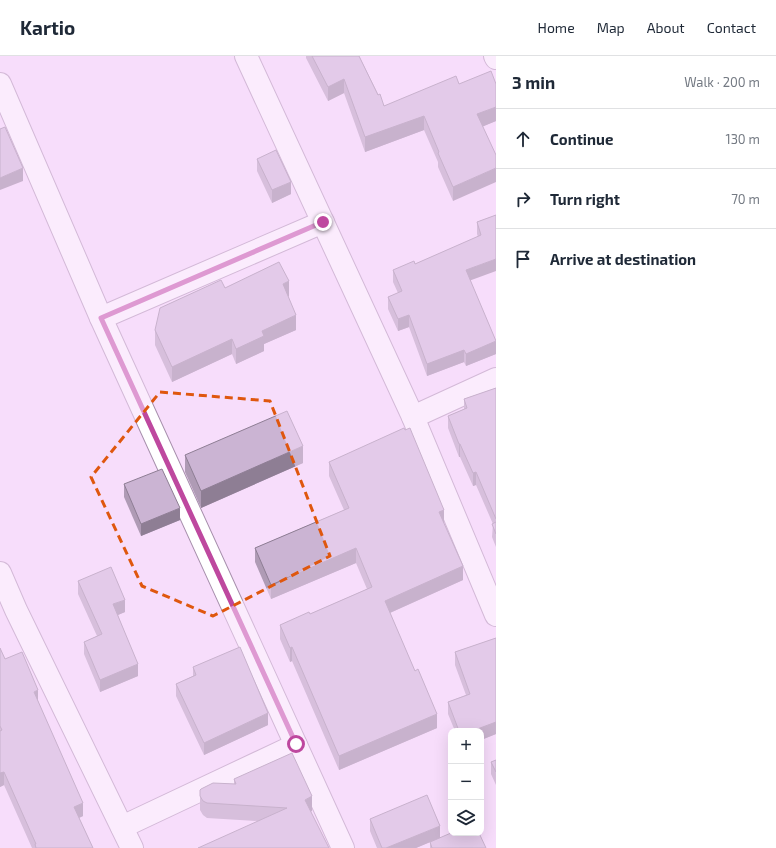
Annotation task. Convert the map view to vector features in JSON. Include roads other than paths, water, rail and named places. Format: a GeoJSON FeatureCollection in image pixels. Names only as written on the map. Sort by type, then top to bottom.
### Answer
{"type":"FeatureCollection","features":[{"type":"Feature","properties":{"kind":"street"},"geometry":{"type":"LineString","coordinates":[[246,56],[413,417],[496,615]]}},
{"type":"Feature","properties":{"kind":"street"},"geometry":{"type":"LineString","coordinates":[[0,84],[101,318],[343,848]]}},
{"type":"Feature","properties":{"kind":"street"},"geometry":{"type":"LineString","coordinates":[[101,318],[323,222]]}},
{"type":"Feature","properties":{"kind":"street"},"geometry":{"type":"LineString","coordinates":[[413,417],[496,379]]}},
{"type":"Feature","properties":{"kind":"street"},"geometry":{"type":"LineString","coordinates":[[0,573],[16,610],[132,848]]}},
{"type":"Feature","properties":{"kind":"street"},"geometry":{"type":"LineString","coordinates":[[122,827],[296,744]]}}]}
